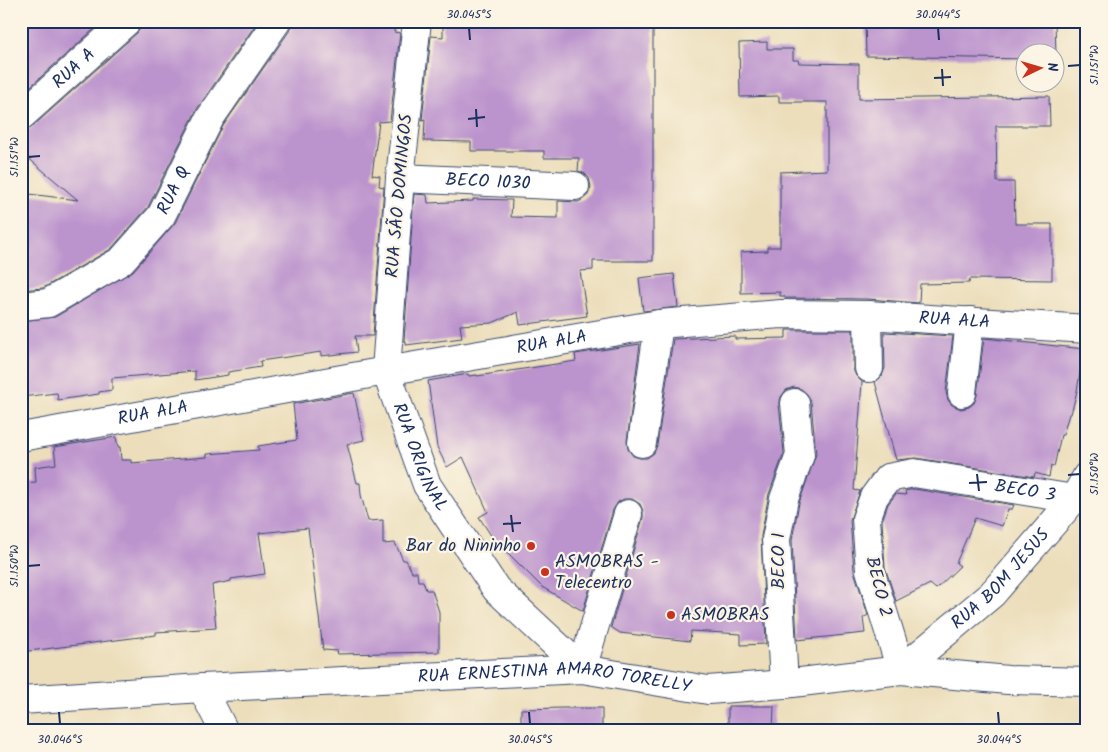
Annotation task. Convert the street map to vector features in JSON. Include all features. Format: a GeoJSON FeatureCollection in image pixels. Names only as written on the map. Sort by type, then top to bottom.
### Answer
{"type":"FeatureCollection","features":[{"type":"Feature","properties":{"kind":"street","name":"RUA A"},"geometry":{"type":"LineString","coordinates":[[21,116],[127,21]]}},
{"type":"Feature","properties":{"kind":"street","name":"RUA Q"},"geometry":{"type":"LineString","coordinates":[[21,306],[48,303],[121,261],[161,216],[210,118],[277,21]]}},
{"type":"Feature","properties":{"kind":"street","name":"RUA SÃO DOMINGOS"},"geometry":{"type":"LineString","coordinates":[[386,371],[400,178],[417,21]]}},
{"type":"Feature","properties":{"kind":"street","name":"BECO 1030"},"geometry":{"type":"LineString","coordinates":[[400,178],[575,186]]}},
{"type":"Feature","properties":{"kind":"street","name":"RUA ALA"},"geometry":{"type":"LineString","coordinates":[[21,437],[660,324],[781,314],[868,314],[1087,329]]}},
{"type":"Feature","properties":{"kind":"street"},"geometry":{"type":"LineString","coordinates":[[868,314],[869,368]]}},
{"type":"Feature","properties":{"kind":"street"},"geometry":{"type":"LineString","coordinates":[[962,393],[970,321]]}},
{"type":"Feature","properties":{"kind":"street"},"geometry":{"type":"LineString","coordinates":[[642,443],[660,324]]}},
{"type":"Feature","properties":{"kind":"street","name":"RUA ORIGINAL"},"geometry":{"type":"LineString","coordinates":[[386,371],[427,485],[432,493],[496,589],[582,669]]}},
{"type":"Feature","properties":{"kind":"street","name":"BECO 1"},"geometry":{"type":"LineString","coordinates":[[784,684],[776,539],[784,499],[800,455],[795,403]]}},
{"type":"Feature","properties":{"kind":"street","name":"BECO 3"},"geometry":{"type":"LineString","coordinates":[[888,478],[914,474],[1074,500]]}},
{"type":"Feature","properties":{"kind":"street","name":"RUA BOM JESUS"},"geometry":{"type":"LineString","coordinates":[[901,670],[992,594],[1074,500],[1087,476]]}},
{"type":"Feature","properties":{"kind":"street","name":"BECO 2"},"geometry":{"type":"LineString","coordinates":[[888,478],[874,497],[866,519],[870,570],[901,670]]}},
{"type":"Feature","properties":{"kind":"street"},"geometry":{"type":"LineString","coordinates":[[582,669],[628,514]]}},
{"type":"Feature","properties":{"kind":"street","name":"RUA ERNESTINA AMARO TORELLY"},"geometry":{"type":"LineString","coordinates":[[21,700],[202,688],[582,669],[708,690],[784,684],[901,670],[1008,680],[1087,682]]}},
{"type":"Feature","properties":{"kind":"street"},"geometry":{"type":"LineString","coordinates":[[202,688],[224,731]]}},
{"type":"Feature","properties":{"kind":"building"},"geometry":{"type":"Polygon","coordinates":[[[21,21],[103,21],[21,95],[21,21]]]}},
{"type":"Feature","properties":{"kind":"building"},"geometry":{"type":"Polygon","coordinates":[[[142,21],[258,21],[197,109],[148,207],[111,249],[43,288],[21,290],[21,193],[78,200],[21,152],[21,131],[31,128],[137,33],[142,26],[142,21]]]}},
{"type":"Feature","properties":{"kind":"building"},"geometry":{"type":"Polygon","coordinates":[[[292,21],[395,21],[394,32],[400,33],[390,121],[379,122],[372,175],[380,176],[379,186],[384,187],[373,336],[355,336],[357,352],[321,356],[321,352],[260,361],[261,367],[228,372],[228,375],[195,380],[195,371],[112,378],[112,390],[99,392],[99,394],[58,400],[57,393],[21,397],[21,321],[55,317],[133,271],[175,223],[223,126],[290,30],[292,21]]]}},
{"type":"Feature","properties":{"kind":"building"},"geometry":{"type":"Polygon","coordinates":[[[443,21],[653,21],[653,261],[593,261],[593,270],[580,271],[587,316],[520,325],[518,312],[492,323],[460,325],[462,338],[406,345],[406,341],[404,341],[414,194],[427,195],[428,203],[473,201],[473,199],[512,200],[511,217],[558,218],[558,201],[578,202],[588,195],[591,187],[589,178],[584,173],[578,171],[579,158],[544,158],[544,151],[471,151],[471,142],[424,141],[425,119],[422,120],[431,36],[443,37],[443,21]]]}},
{"type":"Feature","properties":{"kind":"building"},"geometry":{"type":"Polygon","coordinates":[[[865,21],[1055,21],[1056,42],[1016,42],[1016,59],[866,56],[865,21]]]}},
{"type":"Feature","properties":{"kind":"building"},"geometry":{"type":"Polygon","coordinates":[[[767,42],[767,49],[793,49],[793,60],[798,60],[799,63],[859,64],[859,99],[1049,96],[1050,126],[996,126],[997,182],[1014,182],[1015,224],[1052,224],[1052,280],[970,279],[969,283],[920,284],[919,303],[868,299],[785,298],[780,296],[780,292],[741,293],[741,252],[767,251],[767,247],[780,247],[780,172],[827,170],[827,102],[779,102],[779,96],[740,97],[739,43],[767,42]]]}},
{"type":"Feature","properties":{"kind":"building"},"geometry":{"type":"Polygon","coordinates":[[[674,274],[678,307],[643,311],[639,278],[674,274]]]}},
{"type":"Feature","properties":{"kind":"building"},"geometry":{"type":"Polygon","coordinates":[[[786,330],[853,330],[853,369],[856,376],[862,382],[854,490],[860,491],[850,520],[854,571],[868,615],[863,618],[865,633],[797,640],[792,540],[799,503],[816,454],[811,402],[807,394],[801,389],[794,387],[786,390],[779,404],[784,453],[769,494],[761,536],[766,644],[741,645],[741,634],[691,631],[690,641],[620,633],[611,627],[643,518],[640,504],[632,499],[624,499],[618,502],[613,510],[583,611],[542,587],[492,537],[479,517],[488,512],[463,457],[447,467],[437,447],[428,381],[468,374],[469,376],[477,376],[576,361],[575,354],[640,344],[627,441],[628,449],[633,456],[647,458],[654,453],[657,445],[673,339],[735,336],[735,339],[786,338],[786,330]]]}},
{"type":"Feature","properties":{"kind":"building"},"geometry":{"type":"Polygon","coordinates":[[[884,332],[953,336],[946,392],[948,400],[952,405],[961,409],[969,407],[974,403],[977,395],[984,338],[1084,349],[1071,414],[1069,414],[1063,435],[1061,435],[1054,467],[1051,466],[1049,477],[1035,473],[1034,477],[916,458],[896,460],[875,382],[882,376],[885,368],[884,332]]]}},
{"type":"Feature","properties":{"kind":"building"},"geometry":{"type":"Polygon","coordinates":[[[354,393],[364,440],[347,444],[357,483],[360,483],[368,521],[383,520],[383,544],[395,543],[403,560],[406,560],[412,572],[417,572],[418,581],[423,581],[426,590],[432,590],[439,612],[439,652],[337,654],[338,651],[323,650],[308,528],[259,533],[265,574],[231,579],[231,581],[212,585],[216,628],[156,632],[156,635],[21,652],[21,483],[36,482],[35,467],[56,464],[54,447],[116,437],[118,447],[120,447],[121,460],[131,460],[131,463],[207,457],[207,454],[259,450],[258,446],[297,440],[293,404],[354,393]]]}},
{"type":"Feature","properties":{"kind":"building"},"geometry":{"type":"Polygon","coordinates":[[[914,489],[1014,505],[1012,509],[1008,509],[1002,526],[975,518],[956,563],[960,566],[936,589],[930,584],[896,601],[885,567],[882,521],[888,504],[896,494],[906,495],[905,491],[914,489]]]}},
{"type":"Feature","properties":{"kind":"building"},"geometry":{"type":"Polygon","coordinates":[[[728,706],[774,706],[773,731],[728,731],[728,706]]]}},
{"type":"Feature","properties":{"kind":"building"},"geometry":{"type":"Polygon","coordinates":[[[602,708],[602,731],[521,731],[521,709],[602,708]]]}},
{"type":"Feature","properties":{"kind":"place","name":"Bar do Nininho"},"geometry":{"type":"Point","coordinates":[531,546]}},
{"type":"Feature","properties":{"kind":"place","name":"ASMOBRAS - Telecentro"},"geometry":{"type":"Point","coordinates":[545,572]}},
{"type":"Feature","properties":{"kind":"place","name":"ASMOBRAS"},"geometry":{"type":"Point","coordinates":[671,615]}}]}
